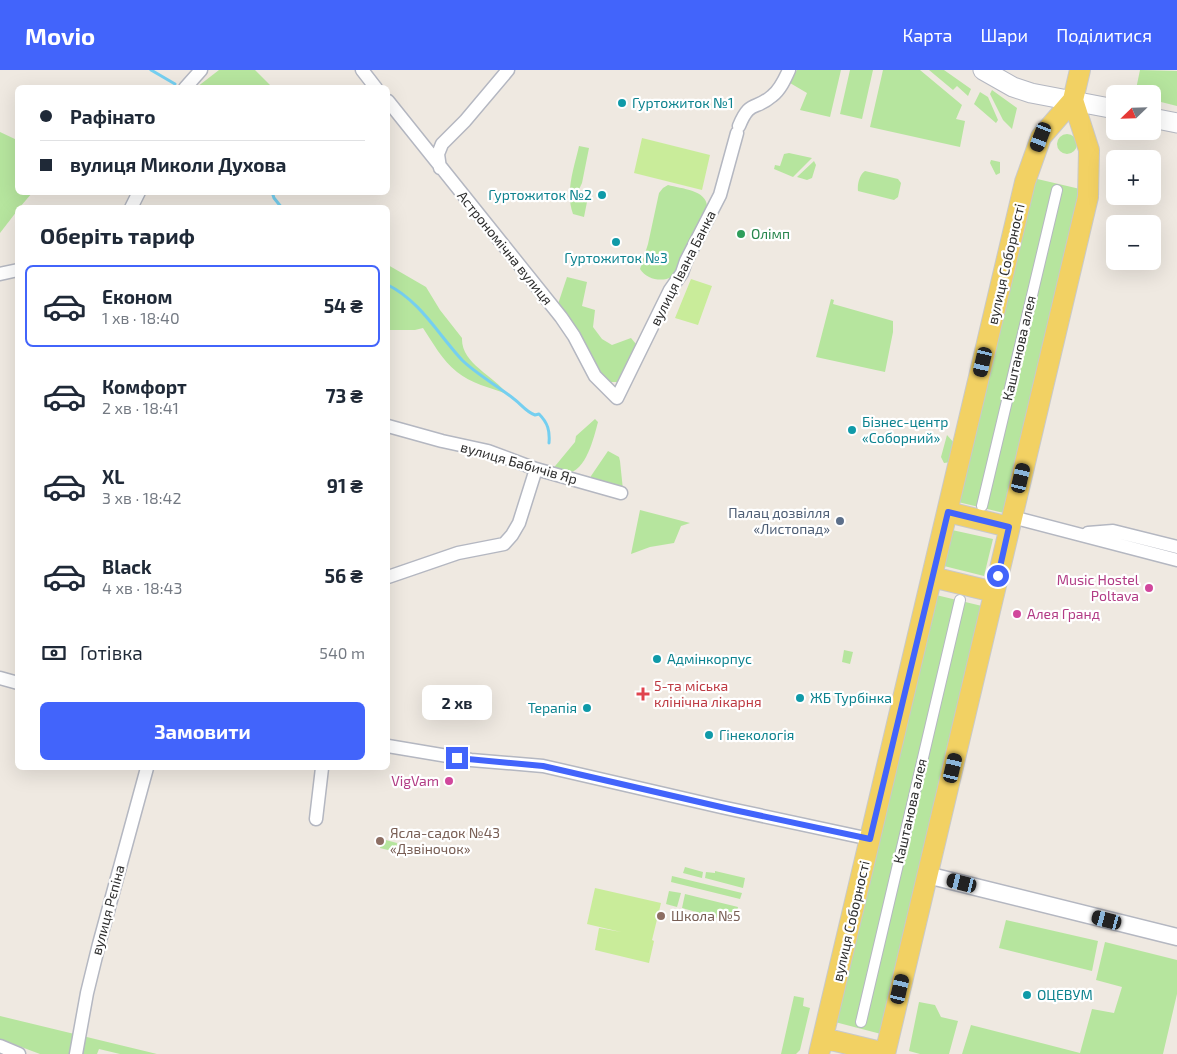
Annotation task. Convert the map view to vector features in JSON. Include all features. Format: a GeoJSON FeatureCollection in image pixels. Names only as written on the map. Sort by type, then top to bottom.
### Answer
{"type":"FeatureCollection","features":[{"type":"Feature","properties":{"kind":"main road"},"geometry":{"type":"LineString","coordinates":[[984,70],[1013,87],[1031,93],[1106,107]]}},
{"type":"Feature","properties":{"kind":"main road","name":"вулиця Соборності"},"geometry":{"type":"LineString","coordinates":[[821,1046],[1025,182],[1041,137],[1073,100],[1080,70]]}},
{"type":"Feature","properties":{"kind":"main road"},"geometry":{"type":"LineString","coordinates":[[821,1046],[886,1054],[1088,197],[1089,150],[1073,100]]}},
{"type":"Feature","properties":{"kind":"main road"},"geometry":{"type":"LineString","coordinates":[[1161,120],[1177,123]]}},
{"type":"Feature","properties":{"kind":"main road"},"geometry":{"type":"LineString","coordinates":[[948,512],[1010,522]]}},
{"type":"Feature","properties":{"kind":"main road"},"geometry":{"type":"LineString","coordinates":[[932,577],[994,592]]}},
{"type":"Feature","properties":{"kind":"street"},"geometry":{"type":"LineString","coordinates":[[188,85],[201,70]]}},
{"type":"Feature","properties":{"kind":"street"},"geometry":{"type":"LineString","coordinates":[[362,70],[374,85]]}},
{"type":"Feature","properties":{"kind":"street"},"geometry":{"type":"LineString","coordinates":[[441,170],[438,154],[442,144],[465,121],[508,70]]}},
{"type":"Feature","properties":{"kind":"street","name":"вулиця Івана Банка"},"geometry":{"type":"LineString","coordinates":[[617,398],[670,290],[682,273],[686,260],[720,195],[743,116],[750,107],[774,96],[789,70]]}},
{"type":"Feature","properties":{"kind":"street","name":"Астрономічна вулиця"},"geometry":{"type":"LineString","coordinates":[[390,104],[556,312],[574,336],[596,376],[617,398]]}},
{"type":"Feature","properties":{"kind":"street"},"geometry":{"type":"LineString","coordinates":[[413,133],[422,140],[442,144]]}},
{"type":"Feature","properties":{"kind":"street","name":"Каштанова алея"},"geometry":{"type":"LineString","coordinates":[[982,506],[1057,190]]}},
{"type":"Feature","properties":{"kind":"street"},"geometry":{"type":"LineString","coordinates":[[0,274],[15,271]]}},
{"type":"Feature","properties":{"kind":"street","name":"вулиця Бабичів Яр"},"geometry":{"type":"LineString","coordinates":[[390,427],[488,451],[536,469],[621,493]]}},
{"type":"Feature","properties":{"kind":"street"},"geometry":{"type":"LineString","coordinates":[[390,576],[458,553],[504,544],[519,523],[536,469]]}},
{"type":"Feature","properties":{"kind":"street"},"geometry":{"type":"LineString","coordinates":[[1010,522],[1075,534],[1177,560]]}},
{"type":"Feature","properties":{"kind":"street"},"geometry":{"type":"LineString","coordinates":[[1075,534],[1113,532],[1177,547]]}},
{"type":"Feature","properties":{"kind":"street","name":"Каштанова алея"},"geometry":{"type":"LineString","coordinates":[[861,1022],[960,600]]}},
{"type":"Feature","properties":{"kind":"street"},"geometry":{"type":"LineString","coordinates":[[0,678],[15,682]]}},
{"type":"Feature","properties":{"kind":"street"},"geometry":{"type":"LineString","coordinates":[[390,746],[471,760],[543,766],[870,839]]}},
{"type":"Feature","properties":{"kind":"street","name":"вулиця Рєпіна"},"geometry":{"type":"LineString","coordinates":[[76,1054],[87,993],[99,944],[146,770]]}},
{"type":"Feature","properties":{"kind":"street"},"geometry":{"type":"LineString","coordinates":[[316,820],[322,770]]}},
{"type":"Feature","properties":{"kind":"street"},"geometry":{"type":"LineString","coordinates":[[927,875],[1177,938]]}},
{"type":"Feature","properties":{"kind":"street"},"geometry":{"type":"LineString","coordinates":[[0,1046],[20,1054]]}},
{"type":"Feature","properties":{"kind":"green space"},"geometry":{"type":"Polygon","coordinates":[[[219,70],[255,70],[270,85],[200,85],[219,70]]]}},
{"type":"Feature","properties":{"kind":"green space"},"geometry":{"type":"Polygon","coordinates":[[[797,70],[841,70],[830,117],[800,110],[807,93],[790,83],[797,70]]]}},
{"type":"Feature","properties":{"kind":"green space"},"geometry":{"type":"Polygon","coordinates":[[[850,70],[873,70],[862,119],[840,114],[850,70]]]}},
{"type":"Feature","properties":{"kind":"green space"},"geometry":{"type":"Polygon","coordinates":[[[883,70],[920,70],[962,105],[956,119],[965,121],[960,147],[870,127],[883,70]]]}},
{"type":"Feature","properties":{"kind":"green space"},"geometry":{"type":"Polygon","coordinates":[[[929,70],[944,70],[971,89],[968,96],[957,86],[953,90],[929,70]]]}},
{"type":"Feature","properties":{"kind":"green space"},"geometry":{"type":"Polygon","coordinates":[[[1140,70],[1177,71],[1177,106],[1161,102],[1161,85],[1137,85],[1140,70]]]}},
{"type":"Feature","properties":{"kind":"green space"},"geometry":{"type":"Polygon","coordinates":[[[992,90],[1017,108],[1012,129],[1003,120],[990,94],[992,90]]]}},
{"type":"Feature","properties":{"kind":"green space"},"geometry":{"type":"Polygon","coordinates":[[[980,92],[988,97],[998,120],[996,123],[974,104],[980,92]]]}},
{"type":"Feature","properties":{"kind":"green space"},"geometry":{"type":"Polygon","coordinates":[[[0,132],[15,139],[15,195],[30,195],[22,205],[15,205],[15,214],[0,233],[0,132]]]}},
{"type":"Feature","properties":{"kind":"green space"},"geometry":{"type":"Polygon","coordinates":[[[1063,134],[1071,134],[1077,140],[1077,148],[1071,154],[1063,154],[1057,148],[1057,140],[1063,134]]]}},
{"type":"Feature","properties":{"kind":"green space"},"geometry":{"type":"Polygon","coordinates":[[[642,138],[710,155],[702,190],[634,173],[642,138]]]}},
{"type":"Feature","properties":{"kind":"green space"},"geometry":{"type":"Polygon","coordinates":[[[579,146],[589,148],[582,183],[576,196],[587,202],[584,217],[573,214],[570,197],[571,180],[579,146]]]}},
{"type":"Feature","properties":{"kind":"green space"},"geometry":{"type":"Polygon","coordinates":[[[789,153],[812,158],[793,177],[774,169],[775,165],[780,166],[784,154],[789,153]]]}},
{"type":"Feature","properties":{"kind":"green space"},"geometry":{"type":"Polygon","coordinates":[[[991,160],[1000,162],[1000,173],[996,175],[990,163],[991,160]]]}},
{"type":"Feature","properties":{"kind":"green space"},"geometry":{"type":"Polygon","coordinates":[[[814,161],[816,165],[812,178],[807,180],[797,177],[814,161]]]}},
{"type":"Feature","properties":{"kind":"green space"},"geometry":{"type":"Polygon","coordinates":[[[865,171],[898,179],[901,183],[898,197],[894,200],[858,191],[859,180],[865,171]]]}},
{"type":"Feature","properties":{"kind":"green space"},"geometry":{"type":"Polygon","coordinates":[[[1033,178],[1080,189],[1004,513],[958,502],[1033,178]]]}},
{"type":"Feature","properties":{"kind":"green space"},"geometry":{"type":"Polygon","coordinates":[[[668,185],[699,194],[704,198],[707,209],[683,259],[672,277],[659,280],[647,276],[640,269],[648,244],[659,193],[668,185]]]}},
{"type":"Feature","properties":{"kind":"green space"},"geometry":{"type":"Polygon","coordinates":[[[390,266],[426,287],[440,310],[462,338],[463,347],[472,362],[507,394],[462,376],[442,357],[423,328],[415,330],[390,330],[390,266]]]}},
{"type":"Feature","properties":{"kind":"green space"},"geometry":{"type":"Polygon","coordinates":[[[567,277],[587,282],[582,306],[595,310],[593,327],[602,339],[612,345],[631,338],[636,344],[617,382],[611,382],[601,376],[557,307],[567,277]]]}},
{"type":"Feature","properties":{"kind":"green space"},"geometry":{"type":"Polygon","coordinates":[[[691,279],[712,286],[698,325],[675,318],[691,279]]]}},
{"type":"Feature","properties":{"kind":"green space"},"geometry":{"type":"Polygon","coordinates":[[[831,299],[834,300],[833,304],[893,321],[893,332],[885,372],[816,357],[831,299]]]}},
{"type":"Feature","properties":{"kind":"green space"},"geometry":{"type":"Polygon","coordinates":[[[595,419],[598,422],[588,453],[579,467],[567,473],[551,471],[575,442],[576,436],[595,419]]]}},
{"type":"Feature","properties":{"kind":"green space"},"geometry":{"type":"Polygon","coordinates":[[[947,435],[955,444],[951,462],[944,463],[941,457],[947,435]]]}},
{"type":"Feature","properties":{"kind":"green space"},"geometry":{"type":"Polygon","coordinates":[[[608,451],[619,457],[623,490],[591,480],[591,476],[608,451]]]}},
{"type":"Feature","properties":{"kind":"green space"},"geometry":{"type":"Polygon","coordinates":[[[640,510],[690,523],[681,526],[674,543],[650,547],[631,554],[640,510]]]}},
{"type":"Feature","properties":{"kind":"green space"},"geometry":{"type":"Polygon","coordinates":[[[952,530],[993,539],[984,576],[944,566],[952,530]]]}},
{"type":"Feature","properties":{"kind":"green space"},"geometry":{"type":"Polygon","coordinates":[[[936,595],[982,606],[881,1034],[835,1022],[936,595]]]}},
{"type":"Feature","properties":{"kind":"green space"},"geometry":{"type":"Polygon","coordinates":[[[844,650],[853,652],[850,664],[842,662],[844,650]]]}},
{"type":"Feature","properties":{"kind":"green space"},"geometry":{"type":"Polygon","coordinates":[[[382,839],[397,843],[396,852],[380,848],[382,839]]]}},
{"type":"Feature","properties":{"kind":"green space"},"geometry":{"type":"Polygon","coordinates":[[[685,867],[703,872],[702,878],[683,873],[685,867]]]}},
{"type":"Feature","properties":{"kind":"green space"},"geometry":{"type":"Polygon","coordinates":[[[715,871],[745,878],[743,888],[705,878],[706,872],[715,873],[715,871]]]}},
{"type":"Feature","properties":{"kind":"green space"},"geometry":{"type":"Polygon","coordinates":[[[672,876],[742,893],[740,899],[671,882],[672,876]]]}},
{"type":"Feature","properties":{"kind":"green space"},"geometry":{"type":"Polygon","coordinates":[[[595,888],[661,903],[652,940],[654,941],[649,963],[595,950],[599,928],[621,932],[587,924],[595,888]]]}},
{"type":"Feature","properties":{"kind":"green space"},"geometry":{"type":"Polygon","coordinates":[[[669,891],[681,893],[677,907],[666,904],[669,891]]]}},
{"type":"Feature","properties":{"kind":"green space"},"geometry":{"type":"Polygon","coordinates":[[[685,894],[738,907],[735,923],[682,908],[685,894]]]}},
{"type":"Feature","properties":{"kind":"green space"},"geometry":{"type":"Polygon","coordinates":[[[1006,920],[1098,941],[1092,971],[999,948],[1006,920]]]}},
{"type":"Feature","properties":{"kind":"green space"},"geometry":{"type":"Polygon","coordinates":[[[1105,942],[1177,960],[1177,994],[1163,1054],[962,1054],[971,1025],[1080,1053],[1092,1009],[1114,1013],[1122,987],[1096,980],[1105,942]]]}},
{"type":"Feature","properties":{"kind":"green space"},"geometry":{"type":"Polygon","coordinates":[[[794,996],[804,998],[803,1006],[810,1008],[800,1050],[796,1054],[781,1054],[794,996]]]}},
{"type":"Feature","properties":{"kind":"green space"},"geometry":{"type":"Polygon","coordinates":[[[919,1002],[935,1005],[941,1017],[958,1021],[949,1054],[920,1054],[909,1051],[919,1002]]]}},
{"type":"Feature","properties":{"kind":"green space"},"geometry":{"type":"Polygon","coordinates":[[[0,1016],[157,1054],[120,1054],[99,1049],[97,1054],[40,1054],[0,1039],[0,1016]]]}},
{"type":"Feature","properties":{"kind":"waterway"},"geometry":{"type":"LineString","coordinates":[[151,70],[175,84]]}},
{"type":"Feature","properties":{"kind":"waterway"},"geometry":{"type":"LineString","coordinates":[[273,195],[280,205]]}},
{"type":"Feature","properties":{"kind":"waterway"},"geometry":{"type":"LineString","coordinates":[[390,286],[410,300],[419,309],[467,365],[529,412],[535,415],[539,414],[548,427],[549,443]]}},
{"type":"Feature","properties":{"kind":"place","name":"Гуртожиток №1"},"geometry":{"type":"Point","coordinates":[622,103]}},
{"type":"Feature","properties":{"kind":"place","name":"Гуртожиток №2"},"geometry":{"type":"Point","coordinates":[602,195]}},
{"type":"Feature","properties":{"kind":"place","name":"Олімп"},"geometry":{"type":"Point","coordinates":[741,234]}},
{"type":"Feature","properties":{"kind":"place","name":"Гуртожиток №3"},"geometry":{"type":"Point","coordinates":[616,242]}},
{"type":"Feature","properties":{"kind":"place","name":"Бізнес-центр «Соборний»"},"geometry":{"type":"Point","coordinates":[852,430]}},
{"type":"Feature","properties":{"kind":"place","name":"Палац дозвілля «Листопад»"},"geometry":{"type":"Point","coordinates":[840,521]}},
{"type":"Feature","properties":{"kind":"place","name":"Music Hostel Poltava"},"geometry":{"type":"Point","coordinates":[1149,588]}},
{"type":"Feature","properties":{"kind":"place","name":"Алея Гранд"},"geometry":{"type":"Point","coordinates":[1017,614]}},
{"type":"Feature","properties":{"kind":"place","name":"Адмінкорпус"},"geometry":{"type":"Point","coordinates":[657,659]}},
{"type":"Feature","properties":{"kind":"place","name":"5-та міська клінічна лікарня"},"geometry":{"type":"Point","coordinates":[643,694]}},
{"type":"Feature","properties":{"kind":"place","name":"ЖБ Турбінка"},"geometry":{"type":"Point","coordinates":[800,698]}},
{"type":"Feature","properties":{"kind":"place","name":"Терапія"},"geometry":{"type":"Point","coordinates":[587,708]}},
{"type":"Feature","properties":{"kind":"place","name":"Гінекологія"},"geometry":{"type":"Point","coordinates":[709,735]}},
{"type":"Feature","properties":{"kind":"place","name":"VigVam"},"geometry":{"type":"Point","coordinates":[449,781]}},
{"type":"Feature","properties":{"kind":"place","name":"Ясла-садок №43 «Дзвіночок»"},"geometry":{"type":"Point","coordinates":[380,841]}},
{"type":"Feature","properties":{"kind":"place","name":"Школа №5"},"geometry":{"type":"Point","coordinates":[661,916]}},
{"type":"Feature","properties":{"kind":"place","name":"ОЦЕВУМ"},"geometry":{"type":"Point","coordinates":[1027,995]}},
{"type":"Feature","properties":{"kind":"route"},"geometry":{"type":"LineString","coordinates":[[457,758],[543,766],[870,839],[948,512],[1009,527],[998,576]]}}]}
